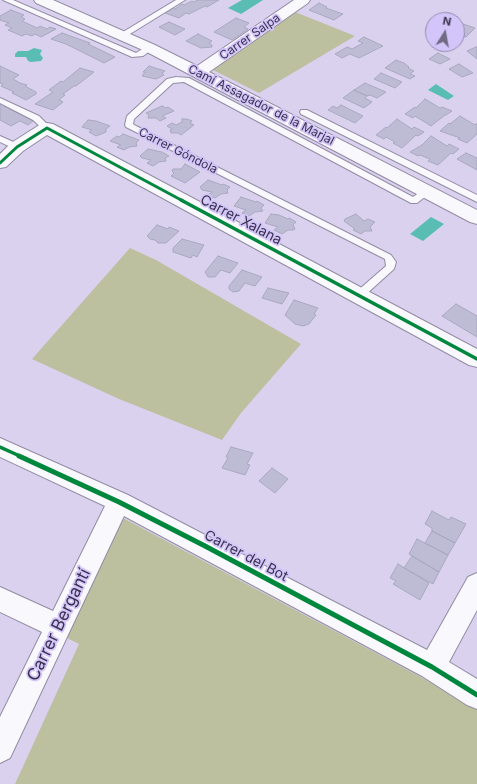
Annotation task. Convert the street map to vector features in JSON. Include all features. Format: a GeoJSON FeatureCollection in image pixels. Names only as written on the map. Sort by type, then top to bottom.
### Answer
{"type":"FeatureCollection","features":[{"type":"Feature","properties":{"kind":"street","name":"Camí Assagador de la Marjal"},"geometry":{"type":"LineString","coordinates":[[41,0],[150,48],[477,218]]}},
{"type":"Feature","properties":{"kind":"street","name":"Carrer Salpa"},"geometry":{"type":"LineString","coordinates":[[197,73],[303,0]]}},
{"type":"Feature","properties":{"kind":"street"},"geometry":{"type":"LineString","coordinates":[[0,163],[8,143],[47,128]]}},
{"type":"Feature","properties":{"kind":"street","name":"Carrer Xalana"},"geometry":{"type":"LineString","coordinates":[[47,128],[477,359]]}},
{"type":"Feature","properties":{"kind":"street","name":"Carrer del Bot"},"geometry":{"type":"LineString","coordinates":[[0,446],[119,502],[432,667],[477,695]]}},
{"type":"Feature","properties":{"kind":"street","name":"Carrer Bergantí"},"geometry":{"type":"LineString","coordinates":[[0,748],[119,502]]}},
{"type":"Feature","properties":{"kind":"street"},"geometry":{"type":"LineString","coordinates":[[432,667],[477,585]]}},
{"type":"Feature","properties":{"kind":"street"},"geometry":{"type":"LineString","coordinates":[[0,599],[58,626]]}},
{"type":"Feature","properties":{"kind":"lane"},"geometry":{"type":"LineString","coordinates":[[7,0],[135,55],[140,54],[150,48]]}},
{"type":"Feature","properties":{"kind":"lane"},"geometry":{"type":"LineString","coordinates":[[122,35],[181,0]]}},
{"type":"Feature","properties":{"kind":"lane","name":"Carrer Góndola"},"geometry":{"type":"LineString","coordinates":[[359,295],[391,266],[391,262],[388,257],[133,128],[129,125],[130,118],[170,81],[176,79],[186,80],[414,201],[426,191]]}},
{"type":"Feature","properties":{"kind":"lane"},"geometry":{"type":"LineString","coordinates":[[0,100],[36,118],[47,128]]}},
{"type":"Feature","properties":{"kind":"lane"},"geometry":{"type":"LineString","coordinates":[[304,112],[477,199]]}},
{"type":"Feature","properties":{"kind":"shaded area"},"geometry":{"type":"Polygon","coordinates":[[[242,0],[263,0],[241,14],[228,8],[242,0]]]}},
{"type":"Feature","properties":{"kind":"shaded area"},"geometry":{"type":"Polygon","coordinates":[[[295,12],[355,36],[259,93],[211,69],[295,12]]]}},
{"type":"Feature","properties":{"kind":"shaded area"},"geometry":{"type":"Polygon","coordinates":[[[34,48],[42,50],[40,54],[43,58],[41,61],[31,62],[28,61],[26,57],[15,57],[15,54],[18,51],[28,51],[34,48]]]}},
{"type":"Feature","properties":{"kind":"shaded area"},"geometry":{"type":"Polygon","coordinates":[[[436,84],[454,96],[448,100],[428,90],[436,84]]]}},
{"type":"Feature","properties":{"kind":"shaded area"},"geometry":{"type":"Polygon","coordinates":[[[431,217],[444,224],[423,241],[410,234],[431,217]]]}},
{"type":"Feature","properties":{"kind":"shaded area"},"geometry":{"type":"Polygon","coordinates":[[[130,248],[156,260],[301,344],[241,413],[222,440],[119,399],[32,359],[130,248]]]}},
{"type":"Feature","properties":{"kind":"shaded area"},"geometry":{"type":"Polygon","coordinates":[[[123,518],[477,707],[477,784],[15,784],[79,644],[65,637],[123,518]]]}},
{"type":"Feature","properties":{"kind":"building"},"geometry":{"type":"Polygon","coordinates":[[[197,0],[219,0],[207,7],[205,6],[189,14],[186,13],[179,18],[165,13],[182,4],[184,5],[197,0]]]}},
{"type":"Feature","properties":{"kind":"building"},"geometry":{"type":"Polygon","coordinates":[[[319,3],[327,7],[326,8],[343,14],[334,20],[309,10],[319,3]]]}},
{"type":"Feature","properties":{"kind":"building"},"geometry":{"type":"Polygon","coordinates":[[[11,10],[24,15],[21,17],[25,19],[22,21],[37,28],[40,26],[47,29],[50,27],[56,29],[41,37],[35,34],[32,36],[26,34],[22,36],[8,30],[12,28],[5,25],[9,23],[0,20],[0,16],[11,10]]]}},
{"type":"Feature","properties":{"kind":"building"},"geometry":{"type":"Polygon","coordinates":[[[236,18],[249,23],[244,27],[248,29],[232,40],[214,32],[236,18]]]}},
{"type":"Feature","properties":{"kind":"building"},"geometry":{"type":"Polygon","coordinates":[[[169,22],[185,29],[175,35],[159,27],[169,22]]]}},
{"type":"Feature","properties":{"kind":"building"},"geometry":{"type":"Polygon","coordinates":[[[465,25],[475,28],[466,37],[465,25]]]}},
{"type":"Feature","properties":{"kind":"building"},"geometry":{"type":"Polygon","coordinates":[[[62,33],[90,43],[88,44],[115,57],[104,63],[66,44],[51,39],[62,33]]]}},
{"type":"Feature","properties":{"kind":"building"},"geometry":{"type":"Polygon","coordinates":[[[198,34],[212,41],[209,43],[212,47],[201,48],[186,41],[198,34]]]}},
{"type":"Feature","properties":{"kind":"building"},"geometry":{"type":"Polygon","coordinates":[[[364,37],[383,46],[359,58],[350,54],[342,58],[335,54],[347,47],[352,49],[363,43],[358,41],[364,37]]]}},
{"type":"Feature","properties":{"kind":"building"},"geometry":{"type":"Polygon","coordinates":[[[477,47],[477,59],[467,51],[477,47]]]}},
{"type":"Feature","properties":{"kind":"building"},"geometry":{"type":"Polygon","coordinates":[[[438,53],[450,59],[440,64],[429,59],[438,53]]]}},
{"type":"Feature","properties":{"kind":"building"},"geometry":{"type":"Polygon","coordinates":[[[396,60],[404,63],[409,67],[408,68],[414,71],[410,74],[415,76],[410,79],[385,68],[396,60]]]}},
{"type":"Feature","properties":{"kind":"building"},"geometry":{"type":"Polygon","coordinates":[[[459,64],[473,73],[462,77],[449,69],[459,64]]]}},
{"type":"Feature","properties":{"kind":"building"},"geometry":{"type":"Polygon","coordinates":[[[0,66],[19,75],[13,79],[27,85],[25,86],[36,92],[36,94],[26,100],[1,86],[3,84],[0,83],[0,66]]]}},
{"type":"Feature","properties":{"kind":"building"},"geometry":{"type":"Polygon","coordinates":[[[149,66],[165,71],[162,73],[164,75],[156,79],[142,76],[145,72],[143,72],[149,66]]]}},
{"type":"Feature","properties":{"kind":"building"},"geometry":{"type":"Polygon","coordinates":[[[80,68],[94,72],[63,94],[65,95],[59,100],[63,102],[53,110],[35,104],[53,92],[49,90],[61,81],[63,82],[80,68]]]}},
{"type":"Feature","properties":{"kind":"building"},"geometry":{"type":"Polygon","coordinates":[[[381,73],[402,82],[395,88],[374,79],[381,73]]]}},
{"type":"Feature","properties":{"kind":"building"},"geometry":{"type":"Polygon","coordinates":[[[365,83],[386,92],[377,98],[370,95],[367,96],[354,90],[365,83]]]}},
{"type":"Feature","properties":{"kind":"building"},"geometry":{"type":"Polygon","coordinates":[[[354,90],[367,96],[365,98],[372,102],[364,108],[343,98],[354,90]]]}},
{"type":"Feature","properties":{"kind":"building"},"geometry":{"type":"Polygon","coordinates":[[[425,99],[440,108],[442,107],[452,111],[431,126],[415,116],[413,118],[405,114],[415,107],[416,108],[425,99]]]}},
{"type":"Feature","properties":{"kind":"building"},"geometry":{"type":"Polygon","coordinates":[[[0,104],[33,121],[28,125],[20,121],[11,126],[0,120],[0,104]]]}},
{"type":"Feature","properties":{"kind":"building"},"geometry":{"type":"Polygon","coordinates":[[[341,105],[363,116],[355,123],[328,110],[333,106],[337,108],[341,105]]]}},
{"type":"Feature","properties":{"kind":"building"},"geometry":{"type":"Polygon","coordinates":[[[162,106],[166,108],[168,107],[174,111],[162,116],[166,118],[160,121],[156,118],[148,118],[149,115],[146,113],[162,106]]]}},
{"type":"Feature","properties":{"kind":"building"},"geometry":{"type":"Polygon","coordinates":[[[460,116],[475,125],[477,123],[477,134],[467,143],[458,139],[460,138],[440,131],[460,116]]]}},
{"type":"Feature","properties":{"kind":"building"},"geometry":{"type":"Polygon","coordinates":[[[182,119],[192,121],[190,123],[194,125],[181,135],[178,133],[171,133],[170,130],[172,129],[167,126],[172,123],[176,125],[182,122],[182,119]]]}},
{"type":"Feature","properties":{"kind":"building"},"geometry":{"type":"Polygon","coordinates":[[[397,119],[412,129],[414,127],[424,132],[418,136],[416,135],[402,148],[386,137],[384,139],[376,135],[397,119]]]}},
{"type":"Feature","properties":{"kind":"building"},"geometry":{"type":"Polygon","coordinates":[[[88,120],[110,126],[106,129],[106,132],[96,136],[89,132],[92,130],[82,127],[88,120]]]}},
{"type":"Feature","properties":{"kind":"building"},"geometry":{"type":"Polygon","coordinates":[[[123,134],[139,140],[136,143],[137,146],[129,147],[124,150],[117,147],[121,145],[110,141],[123,134]]]}},
{"type":"Feature","properties":{"kind":"building"},"geometry":{"type":"Polygon","coordinates":[[[431,136],[447,146],[449,144],[459,149],[453,154],[451,153],[438,165],[428,161],[430,159],[410,152],[422,145],[431,136]]]}},
{"type":"Feature","properties":{"kind":"building"},"geometry":{"type":"Polygon","coordinates":[[[148,149],[162,152],[169,156],[165,158],[166,161],[159,162],[153,166],[147,163],[151,160],[140,156],[148,149]]]}},
{"type":"Feature","properties":{"kind":"building"},"geometry":{"type":"Polygon","coordinates":[[[466,153],[477,158],[477,170],[457,159],[466,153]]]}},
{"type":"Feature","properties":{"kind":"building"},"geometry":{"type":"Polygon","coordinates":[[[185,164],[200,172],[185,183],[171,176],[174,173],[172,171],[173,169],[181,169],[185,164]]]}},
{"type":"Feature","properties":{"kind":"building"},"geometry":{"type":"Polygon","coordinates":[[[208,180],[230,187],[227,190],[228,193],[221,194],[215,198],[208,195],[212,192],[202,190],[200,187],[208,180]]]}},
{"type":"Feature","properties":{"kind":"building"},"geometry":{"type":"Polygon","coordinates":[[[241,197],[256,202],[257,201],[264,205],[261,208],[263,211],[255,212],[249,216],[242,213],[246,210],[234,206],[241,197]]]}},
{"type":"Feature","properties":{"kind":"building"},"geometry":{"type":"Polygon","coordinates":[[[271,214],[289,218],[296,222],[293,225],[295,229],[288,230],[282,234],[274,230],[278,227],[265,223],[271,214]]]}},
{"type":"Feature","properties":{"kind":"building"},"geometry":{"type":"Polygon","coordinates":[[[356,214],[364,221],[368,219],[375,222],[370,227],[372,231],[365,231],[361,234],[353,230],[355,229],[344,221],[345,219],[356,214]]]}},
{"type":"Feature","properties":{"kind":"building"},"geometry":{"type":"Polygon","coordinates":[[[157,225],[168,229],[169,227],[179,231],[166,243],[158,243],[147,236],[157,225]]]}},
{"type":"Feature","properties":{"kind":"building"},"geometry":{"type":"Polygon","coordinates":[[[182,239],[204,245],[197,257],[193,255],[191,258],[173,252],[173,248],[182,239]]]}},
{"type":"Feature","properties":{"kind":"building"},"geometry":{"type":"Polygon","coordinates":[[[218,256],[238,263],[230,273],[221,270],[215,277],[208,277],[205,272],[218,256]]]}},
{"type":"Feature","properties":{"kind":"building"},"geometry":{"type":"Polygon","coordinates":[[[242,270],[262,277],[255,286],[245,283],[239,291],[233,292],[229,289],[229,286],[242,270]]]}},
{"type":"Feature","properties":{"kind":"building"},"geometry":{"type":"Polygon","coordinates":[[[268,288],[289,293],[282,304],[262,298],[268,288]]]}},
{"type":"Feature","properties":{"kind":"building"},"geometry":{"type":"Polygon","coordinates":[[[294,300],[318,308],[314,314],[316,315],[309,324],[303,326],[295,324],[285,315],[294,300]]]}},
{"type":"Feature","properties":{"kind":"building"},"geometry":{"type":"Polygon","coordinates":[[[456,304],[477,316],[477,337],[442,316],[456,304]]]}},
{"type":"Feature","properties":{"kind":"building"},"geometry":{"type":"Polygon","coordinates":[[[231,447],[253,453],[247,464],[250,465],[245,475],[222,468],[228,458],[226,457],[231,447]]]}},
{"type":"Feature","properties":{"kind":"building"},"geometry":{"type":"Polygon","coordinates":[[[272,468],[288,479],[275,493],[259,481],[272,468]]]}},
{"type":"Feature","properties":{"kind":"building"},"geometry":{"type":"Polygon","coordinates":[[[432,511],[449,520],[451,517],[466,524],[455,543],[432,531],[432,528],[425,524],[432,511]]]}},
{"type":"Feature","properties":{"kind":"building"},"geometry":{"type":"Polygon","coordinates":[[[432,531],[455,543],[448,555],[425,543],[432,531]]]}},
{"type":"Feature","properties":{"kind":"building"},"geometry":{"type":"Polygon","coordinates":[[[417,539],[448,555],[439,572],[409,554],[417,539]]]}},
{"type":"Feature","properties":{"kind":"building"},"geometry":{"type":"Polygon","coordinates":[[[412,556],[439,572],[433,584],[404,568],[412,556]]]}},
{"type":"Feature","properties":{"kind":"building"},"geometry":{"type":"Polygon","coordinates":[[[398,564],[429,583],[420,600],[393,584],[396,581],[390,578],[398,564]]]}},
{"type":"Feature","properties":{"kind":"cycle path"},"geometry":{"type":"LineString","coordinates":[[0,163],[17,147],[47,128],[477,359]]}},
{"type":"Feature","properties":{"kind":"cycle path"},"geometry":{"type":"LineString","coordinates":[[0,447],[119,502],[205,546],[432,667],[477,695]]}}]}
